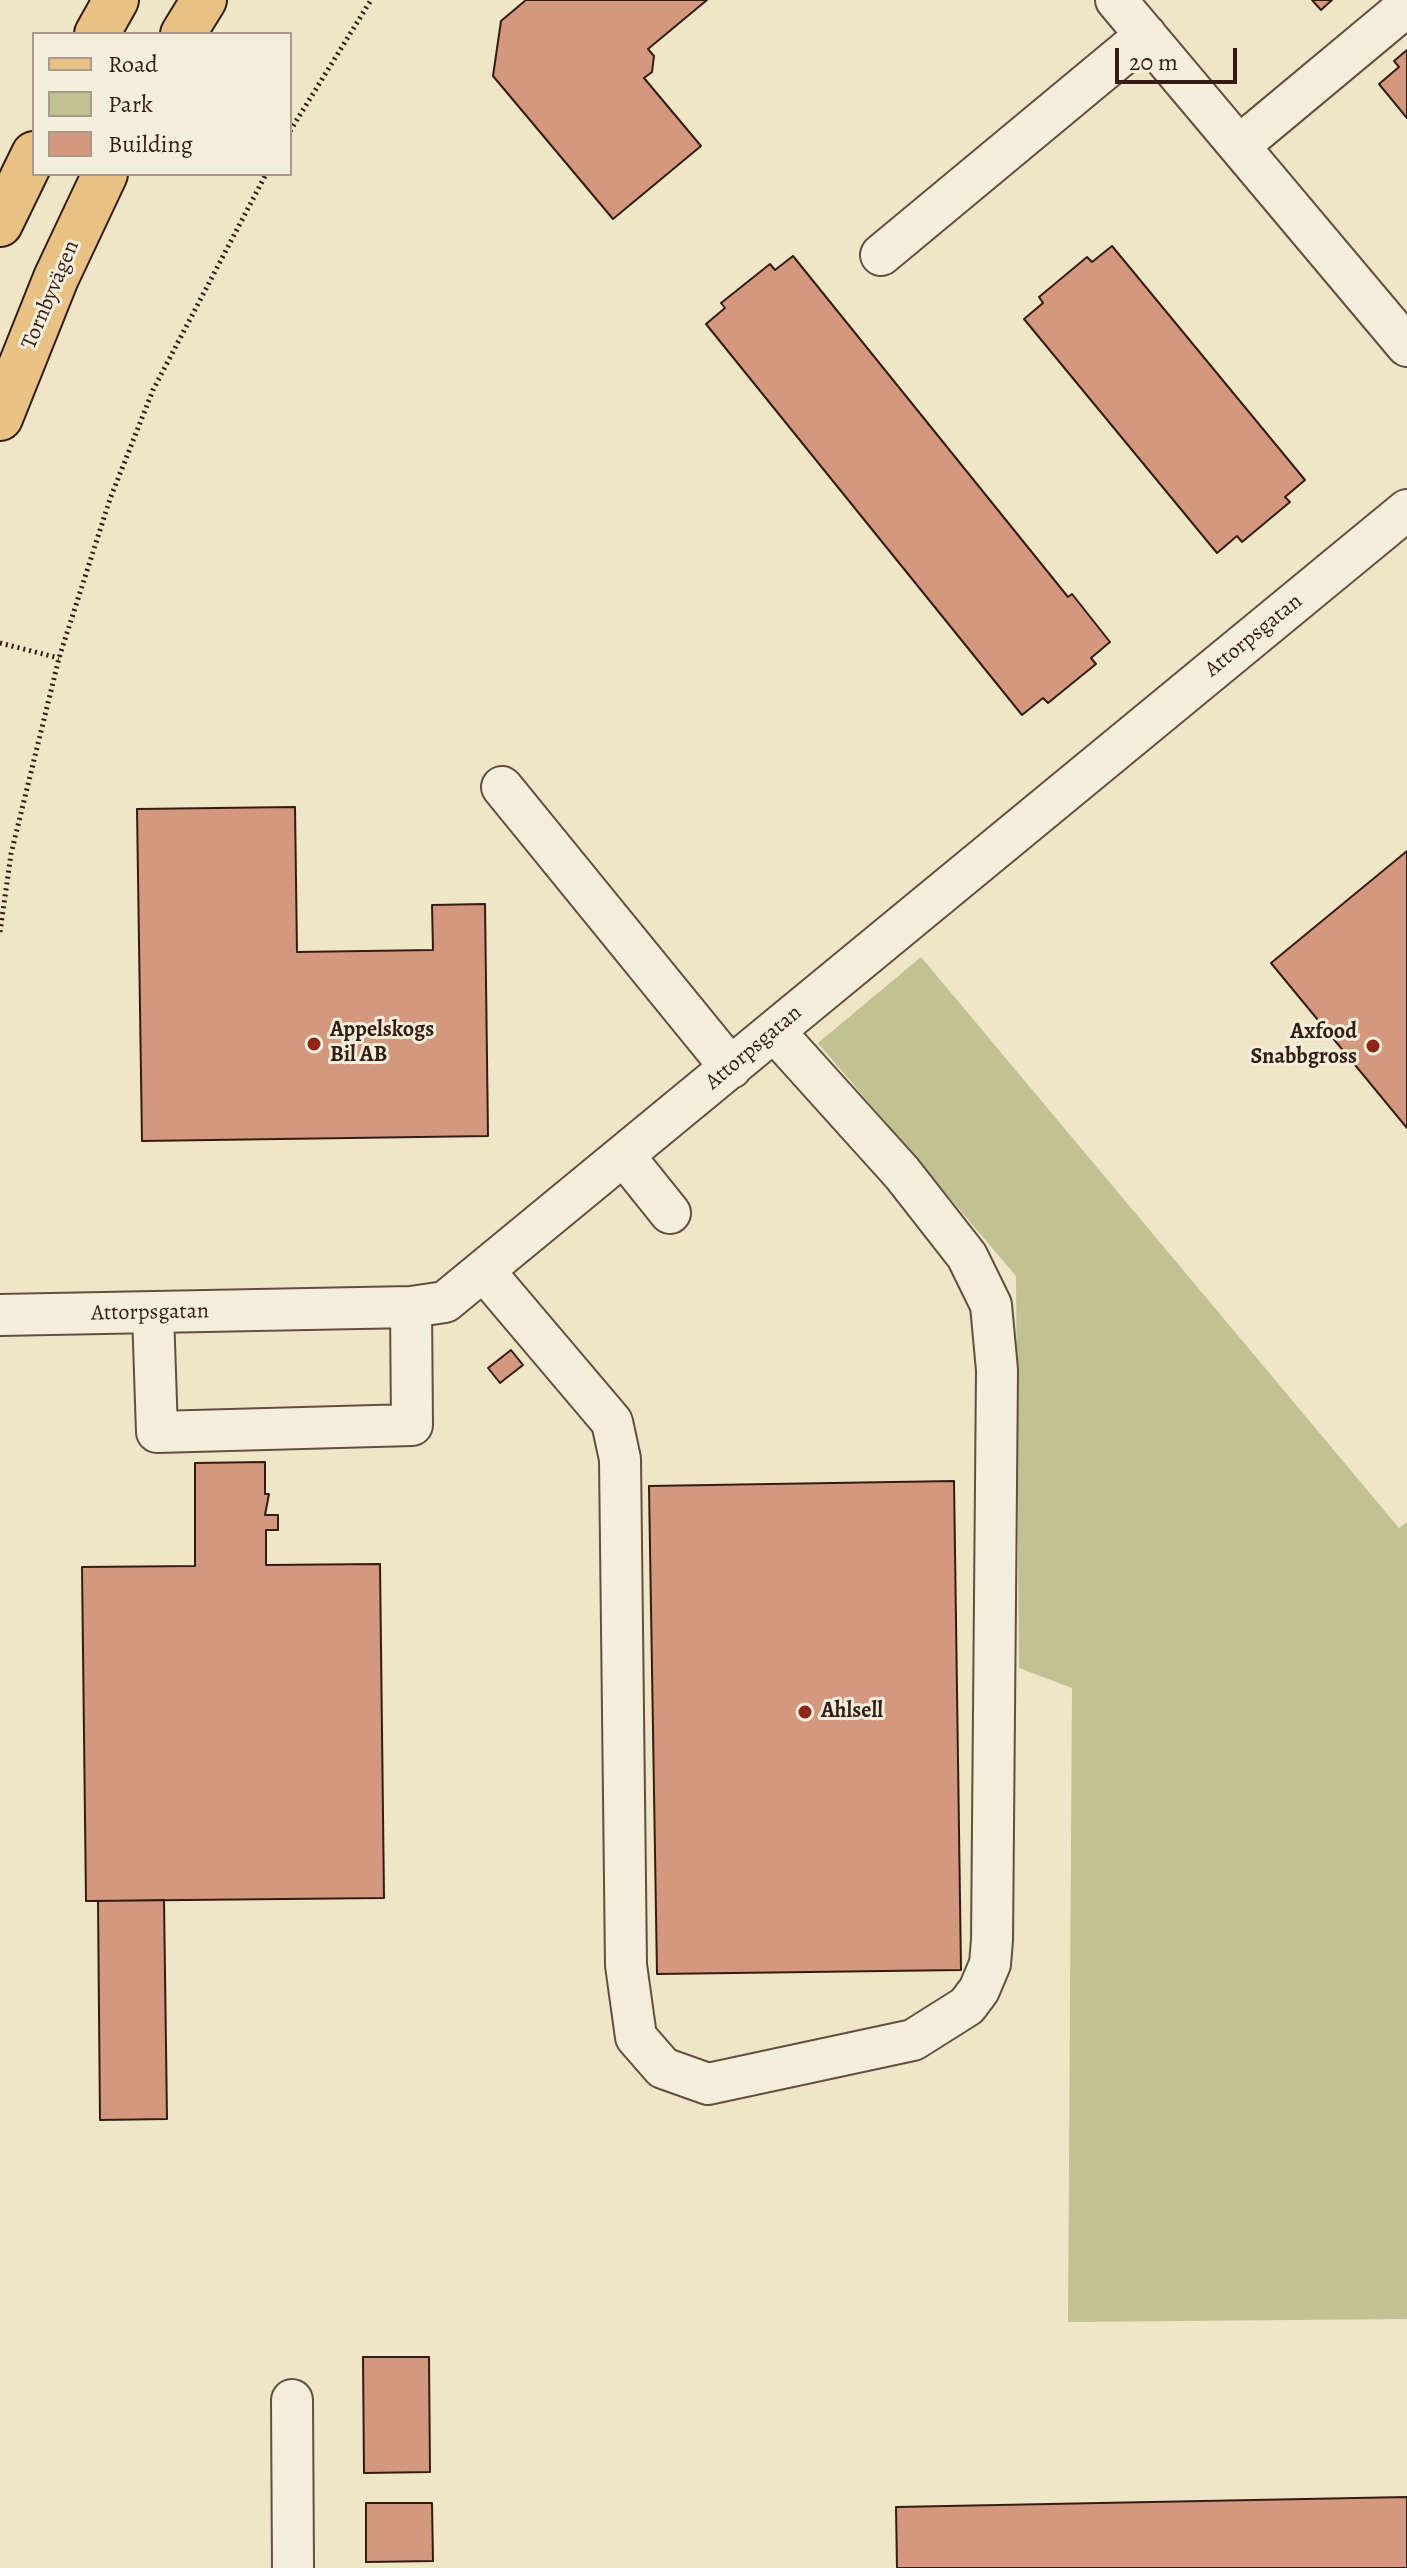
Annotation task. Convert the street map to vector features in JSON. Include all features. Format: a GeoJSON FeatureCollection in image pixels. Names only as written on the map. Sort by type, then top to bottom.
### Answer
{"type":"FeatureCollection","features":[{"type":"Feature","properties":{"kind":"main road"},"geometry":{"type":"LineString","coordinates":[[98,32],[116,0]]}},
{"type":"Feature","properties":{"kind":"main road"},"geometry":{"type":"LineString","coordinates":[[184,32],[204,0]]}},
{"type":"Feature","properties":{"kind":"main road"},"geometry":{"type":"LineString","coordinates":[[0,224],[32,158]]}},
{"type":"Feature","properties":{"kind":"main road","name":"Tornbyvägen"},"geometry":{"type":"LineString","coordinates":[[0,418],[56,278],[104,176]]}},
{"type":"Feature","properties":{"kind":"street"},"geometry":{"type":"LineString","coordinates":[[1116,0],[1407,346]]}},
{"type":"Feature","properties":{"kind":"street"},"geometry":{"type":"LineString","coordinates":[[1239,146],[1407,6]]}},
{"type":"Feature","properties":{"kind":"street"},"geometry":{"type":"LineString","coordinates":[[881,255],[1146,35]]}},
{"type":"Feature","properties":{"kind":"street"},"geometry":{"type":"LineString","coordinates":[[0,186],[32,137]]}},
{"type":"Feature","properties":{"kind":"street","name":"Attorpsgatan"},"geometry":{"type":"LineString","coordinates":[[0,1315],[411,1307],[445,1302],[625,1157],[774,1031],[1400,531]]}},
{"type":"Feature","properties":{"kind":"street"},"geometry":{"type":"LineString","coordinates":[[502,787],[731,1068]]}},
{"type":"Feature","properties":{"kind":"street"},"geometry":{"type":"LineString","coordinates":[[484,1271],[612,1422],[620,1459],[626,1965],[636,2037],[663,2068],[708,2084],[913,2040],[967,2006],[979,1990],[990,1964],[997,1386],[991,1305],[967,1256],[902,1173],[774,1031]]}},
{"type":"Feature","properties":{"kind":"street"},"geometry":{"type":"LineString","coordinates":[[625,1157],[670,1213]]}},
{"type":"Feature","properties":{"kind":"street"},"geometry":{"type":"LineString","coordinates":[[153,1313],[157,1432],[412,1425],[411,1307]]}},
{"type":"Feature","properties":{"kind":"street"},"geometry":{"type":"LineString","coordinates":[[292,2400],[293,2568]]}},
{"type":"Feature","properties":{"kind":"path"},"geometry":{"type":"LineString","coordinates":[[292,128],[371,0]]}},
{"type":"Feature","properties":{"kind":"path"},"geometry":{"type":"LineString","coordinates":[[0,932],[11,854],[59,658],[110,499],[153,390],[265,176]]}},
{"type":"Feature","properties":{"kind":"path"},"geometry":{"type":"LineString","coordinates":[[0,643],[59,658]]}},
{"type":"Feature","properties":{"kind":"green space"},"geometry":{"type":"Polygon","coordinates":[[[921,957],[1399,1528],[1407,1522],[1407,2319],[1068,2322],[1072,1688],[1019,1668],[1016,1276],[818,1043],[921,957]]]}},
{"type":"Feature","properties":{"kind":"building"},"geometry":{"type":"Polygon","coordinates":[[[526,0],[707,0],[648,49],[654,56],[652,72],[644,78],[701,146],[613,219],[493,76],[501,21],[526,0]]]}},
{"type":"Feature","properties":{"kind":"building"},"geometry":{"type":"Polygon","coordinates":[[[1312,0],[1332,0],[1321,10],[1312,0]]]}},
{"type":"Feature","properties":{"kind":"building"},"geometry":{"type":"Polygon","coordinates":[[[1407,50],[1407,118],[1379,84],[1399,67],[1394,61],[1407,50]]]}},
{"type":"Feature","properties":{"kind":"building"},"geometry":{"type":"Polygon","coordinates":[[[1112,246],[1305,480],[1285,497],[1290,502],[1242,542],[1237,536],[1217,553],[1024,319],[1043,303],[1039,297],[1087,257],[1092,262],[1112,246]]]}},
{"type":"Feature","properties":{"kind":"building"},"geometry":{"type":"Polygon","coordinates":[[[793,256],[1068,597],[1072,594],[1110,642],[1091,658],[1096,664],[1048,703],[1043,698],[1022,715],[706,324],[725,308],[721,303],[770,264],[775,270],[793,256]]]}},
{"type":"Feature","properties":{"kind":"building","name":"Appelskogs Bil AB"},"geometry":{"type":"Polygon","coordinates":[[[295,807],[297,952],[433,950],[432,905],[485,904],[488,1136],[142,1141],[137,809],[295,807]]]}},
{"type":"Feature","properties":{"kind":"building","name":"Axfood Snabbgross"},"geometry":{"type":"Polygon","coordinates":[[[1407,851],[1407,1128],[1271,963],[1407,851]]]}},
{"type":"Feature","properties":{"kind":"building"},"geometry":{"type":"Polygon","coordinates":[[[511,1350],[523,1365],[500,1383],[488,1368],[511,1350]]]}},
{"type":"Feature","properties":{"kind":"building"},"geometry":{"type":"Polygon","coordinates":[[[265,1462],[265,1494],[269,1494],[265,1515],[278,1515],[278,1530],[266,1530],[266,1565],[380,1564],[384,1898],[86,1901],[82,1567],[195,1566],[195,1463],[265,1462]]]}},
{"type":"Feature","properties":{"kind":"building","name":"Ahlsell"},"geometry":{"type":"Polygon","coordinates":[[[954,1481],[961,1970],[657,1974],[649,1486],[954,1481]]]}},
{"type":"Feature","properties":{"kind":"building"},"geometry":{"type":"Polygon","coordinates":[[[164,1900],[167,2119],[100,2120],[98,1901],[164,1900]]]}},
{"type":"Feature","properties":{"kind":"building"},"geometry":{"type":"Polygon","coordinates":[[[363,2357],[429,2357],[430,2472],[364,2473],[363,2357]]]}},
{"type":"Feature","properties":{"kind":"building"},"geometry":{"type":"Polygon","coordinates":[[[1407,2497],[1407,2568],[897,2568],[896,2507],[1407,2497]]]}},
{"type":"Feature","properties":{"kind":"building"},"geometry":{"type":"Polygon","coordinates":[[[366,2503],[432,2503],[433,2561],[366,2562],[366,2503]]]}},
{"type":"Feature","properties":{"kind":"place","name":"Appelskogs Bil AB"},"geometry":{"type":"Point","coordinates":[314,1044]}},
{"type":"Feature","properties":{"kind":"place","name":"Axfood Snabbgross"},"geometry":{"type":"Point","coordinates":[1373,1046]}},
{"type":"Feature","properties":{"kind":"place","name":"Ahlsell"},"geometry":{"type":"Point","coordinates":[805,1712]}}]}
